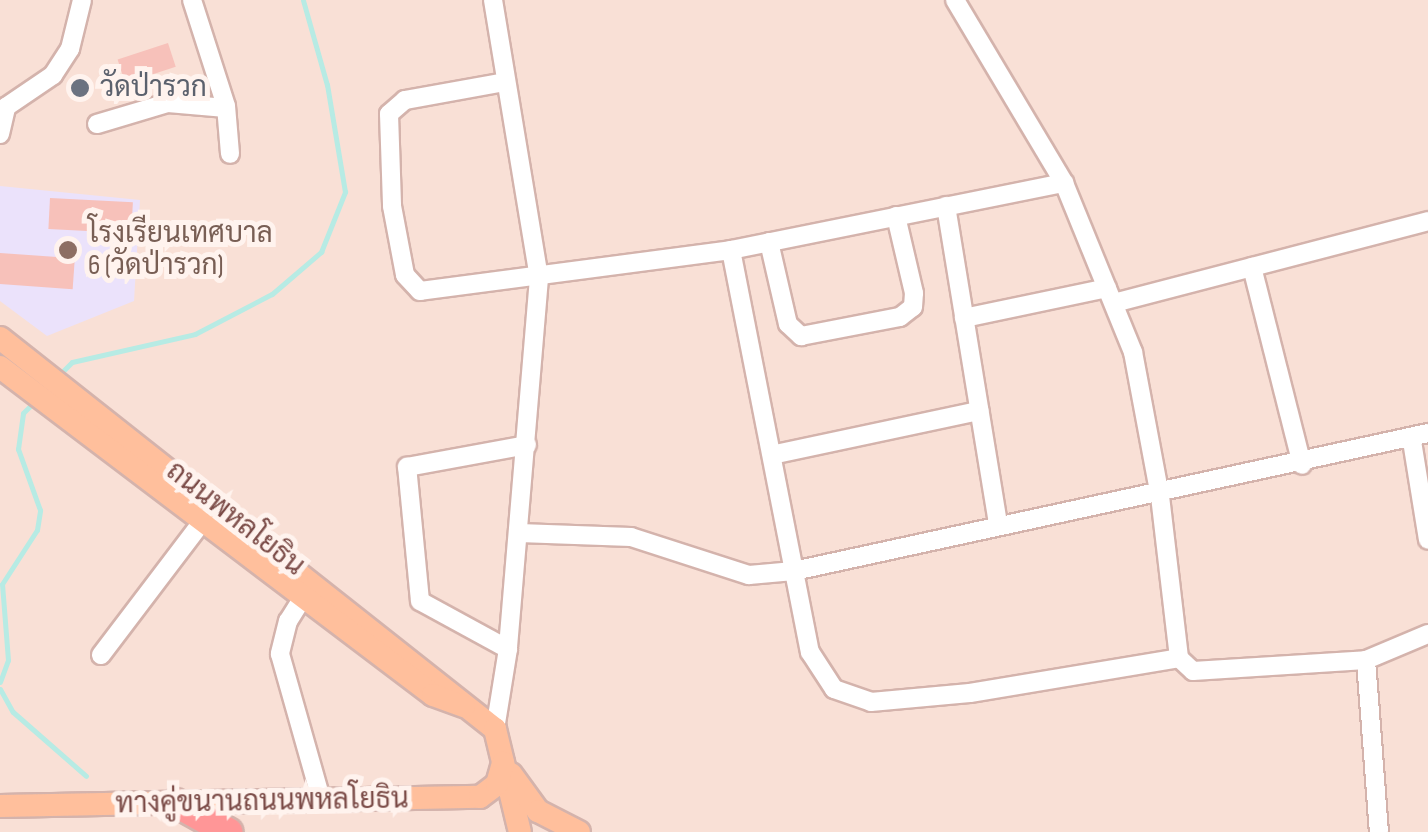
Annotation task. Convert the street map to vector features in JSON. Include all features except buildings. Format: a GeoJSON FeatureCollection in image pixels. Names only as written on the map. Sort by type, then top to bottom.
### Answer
{"type":"FeatureCollection","features":[{"type":"Feature","properties":{"kind":"highway"},"geometry":{"type":"LineString","coordinates":[[176,803],[228,832]]}},
{"type":"Feature","properties":{"kind":"main road","name":"ถนนพหลโยธิน"},"geometry":{"type":"LineString","coordinates":[[0,338],[42,385],[202,522],[264,555],[302,599],[433,696],[464,706]]}},
{"type":"Feature","properties":{"kind":"main road","name":"ถนนพหลโยธิน"},"geometry":{"type":"LineString","coordinates":[[0,367],[42,385],[264,555],[443,681],[464,706],[495,729]]}},
{"type":"Feature","properties":{"kind":"main road"},"geometry":{"type":"LineString","coordinates":[[495,729],[520,832]]}},
{"type":"Feature","properties":{"kind":"main road","name":"ทางคู่ขนานถนนพหลโยธิน"},"geometry":{"type":"LineString","coordinates":[[0,806],[480,797],[498,784],[503,763]]}},
{"type":"Feature","properties":{"kind":"main road"},"geometry":{"type":"LineString","coordinates":[[503,763],[538,811],[579,832]]}},
{"type":"Feature","properties":{"kind":"street"},"geometry":{"type":"LineString","coordinates":[[0,134],[3,107],[53,75],[70,50],[82,0]]}},
{"type":"Feature","properties":{"kind":"street"},"geometry":{"type":"LineString","coordinates":[[192,0],[226,108],[230,154]]}},
{"type":"Feature","properties":{"kind":"street"},"geometry":{"type":"LineString","coordinates":[[493,0],[539,278],[508,649],[495,729]]}},
{"type":"Feature","properties":{"kind":"street"},"geometry":{"type":"LineString","coordinates":[[955,0],[1064,183],[1132,352],[1160,496],[1179,658],[1193,671],[1366,660],[1428,634]]}},
{"type":"Feature","properties":{"kind":"street"},"geometry":{"type":"LineString","coordinates":[[505,82],[395,105],[385,151],[392,206],[405,275],[420,290],[539,278],[731,250],[1064,183]]}},
{"type":"Feature","properties":{"kind":"street"},"geometry":{"type":"LineString","coordinates":[[97,124],[168,103],[226,108]]}},
{"type":"Feature","properties":{"kind":"street"},"geometry":{"type":"LineString","coordinates":[[946,206],[998,524]]}},
{"type":"Feature","properties":{"kind":"street"},"geometry":{"type":"LineString","coordinates":[[769,242],[788,324],[801,336],[900,317],[913,307],[914,293],[896,216]]}},
{"type":"Feature","properties":{"kind":"street"},"geometry":{"type":"LineString","coordinates":[[964,318],[1110,296],[1252,266],[1428,221]]}},
{"type":"Feature","properties":{"kind":"street"},"geometry":{"type":"LineString","coordinates":[[731,250],[776,454],[794,572],[820,676],[848,698],[870,702],[970,693],[1179,658]]}},
{"type":"Feature","properties":{"kind":"street"},"geometry":{"type":"LineString","coordinates":[[1252,266],[1302,465]]}},
{"type":"Feature","properties":{"kind":"street"},"geometry":{"type":"LineString","coordinates":[[776,454],[980,412]]}},
{"type":"Feature","properties":{"kind":"street"},"geometry":{"type":"LineString","coordinates":[[519,534],[630,537],[749,574],[794,572],[998,524],[1160,496],[1420,437],[1428,540]]}},
{"type":"Feature","properties":{"kind":"street"},"geometry":{"type":"LineString","coordinates":[[508,649],[420,601],[407,467],[527,445]]}},
{"type":"Feature","properties":{"kind":"street"},"geometry":{"type":"LineString","coordinates":[[101,655],[202,522]]}},
{"type":"Feature","properties":{"kind":"street"},"geometry":{"type":"LineString","coordinates":[[302,599],[288,620],[280,654],[322,802]]}},
{"type":"Feature","properties":{"kind":"street"},"geometry":{"type":"LineString","coordinates":[[1366,660],[1379,832]]}},
{"type":"Feature","properties":{"kind":"shaded area"},"geometry":{"type":"Polygon","coordinates":[[[0,0],[1428,0],[1428,832],[0,832],[0,0]]]}},
{"type":"Feature","properties":{"kind":"shaded area","name":"โรงเรียนเทศบาล 6 (วัดป่ารวก)"},"geometry":{"type":"Polygon","coordinates":[[[0,186],[140,200],[134,301],[47,336],[0,301],[0,186]]]}},
{"type":"Feature","properties":{"kind":"waterway"},"geometry":{"type":"LineString","coordinates":[[59,375],[72,362],[195,334],[272,294],[321,252],[345,192],[327,85],[303,0]]}},
{"type":"Feature","properties":{"kind":"waterway"},"geometry":{"type":"LineString","coordinates":[[0,682],[8,660],[2,584],[37,530],[40,510],[18,449],[23,413],[34,402]]}},
{"type":"Feature","properties":{"kind":"waterway"},"geometry":{"type":"LineString","coordinates":[[0,689],[13,712],[86,776]]}},
{"type":"Feature","properties":{"kind":"place","name":"วัดป่ารวก"},"geometry":{"type":"Point","coordinates":[80,88]}},
{"type":"Feature","properties":{"kind":"place","name":"โรงเรียนเทศบาล 6 (วัดป่ารวก)"},"geometry":{"type":"Point","coordinates":[68,250]}}]}
